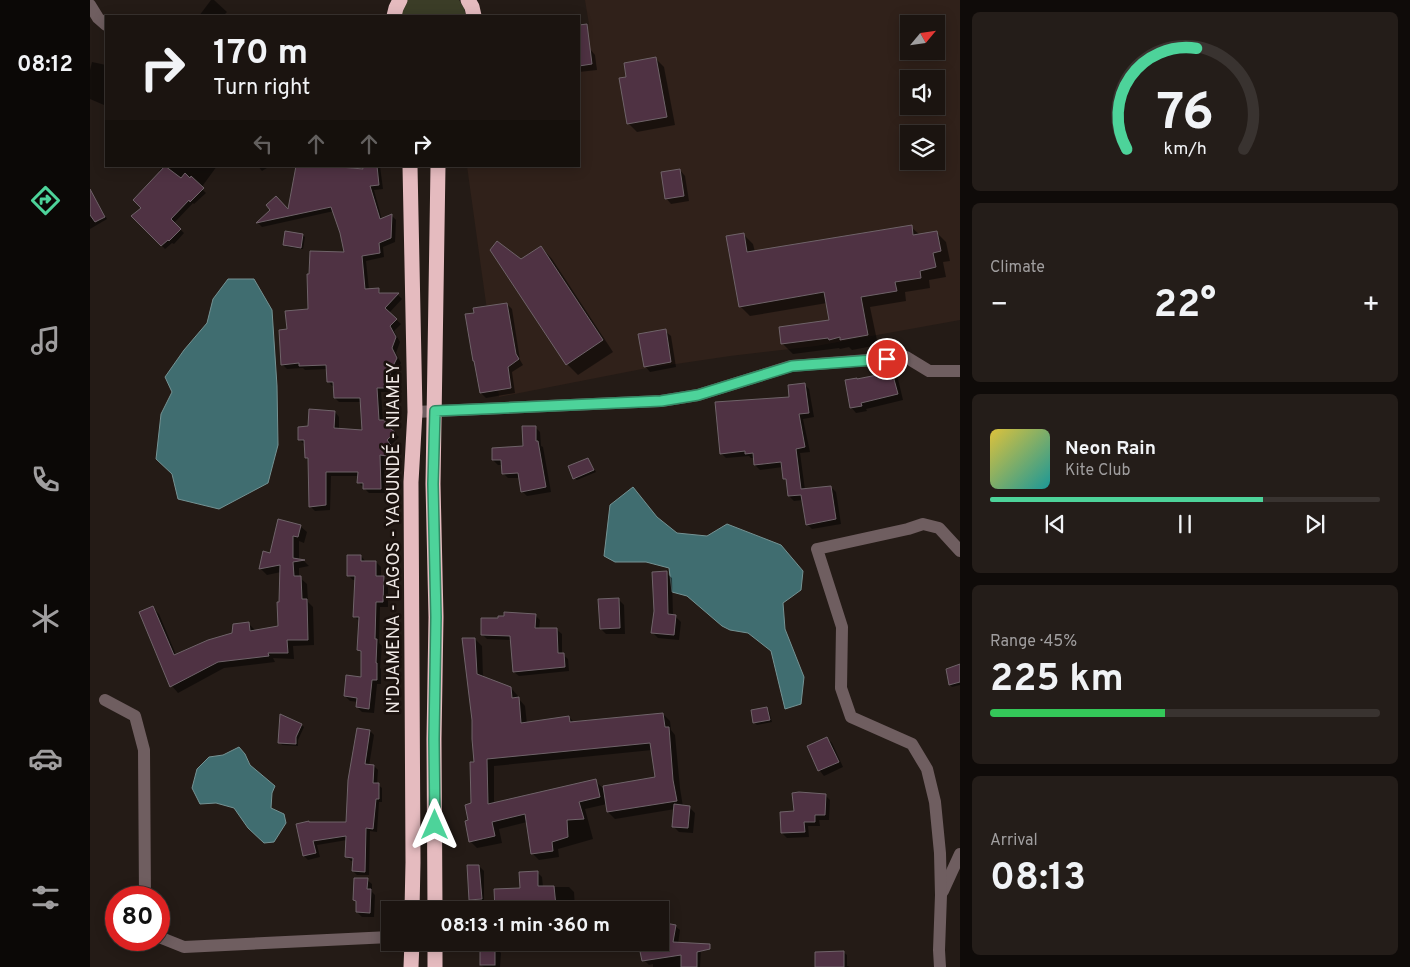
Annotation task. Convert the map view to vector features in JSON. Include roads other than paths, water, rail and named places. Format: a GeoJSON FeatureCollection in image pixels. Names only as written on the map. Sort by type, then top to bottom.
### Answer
{"type":"FeatureCollection","features":[{"type":"Feature","properties":{"kind":"highway"},"geometry":{"type":"LineString","coordinates":[[394,15],[400,0]]}},
{"type":"Feature","properties":{"kind":"highway"},"geometry":{"type":"LineString","coordinates":[[468,0],[474,15]]}},
{"type":"Feature","properties":{"kind":"highway","name":"N'DJAMENA - LAGOS - YAOUNDÉ - NIAMEY"},"geometry":{"type":"LineString","coordinates":[[409,167],[415,412],[411,482],[412,901]]}},
{"type":"Feature","properties":{"kind":"highway"},"geometry":{"type":"LineString","coordinates":[[435,901],[434,739],[436,617],[433,484],[438,167]]}},
{"type":"Feature","properties":{"kind":"highway"},"geometry":{"type":"LineString","coordinates":[[411,967],[412,951]]}},
{"type":"Feature","properties":{"kind":"highway"},"geometry":{"type":"LineString","coordinates":[[434,967],[435,951]]}},
{"type":"Feature","properties":{"kind":"street"},"geometry":{"type":"LineString","coordinates":[[90,5],[98,18],[105,24]]}},
{"type":"Feature","properties":{"kind":"street"},"geometry":{"type":"LineString","coordinates":[[415,412],[661,401],[698,395],[792,366],[811,364],[906,357],[929,371],[960,370]]}},
{"type":"Feature","properties":{"kind":"street"},"geometry":{"type":"LineString","coordinates":[[940,967],[940,853],[935,802],[927,769],[912,744],[851,717],[841,688],[842,627],[817,549],[924,524],[939,528],[960,551]]}},
{"type":"Feature","properties":{"kind":"street"},"geometry":{"type":"LineString","coordinates":[[105,700],[135,716],[144,750],[145,886]]}},
{"type":"Feature","properties":{"kind":"street"},"geometry":{"type":"LineString","coordinates":[[941,895],[960,854]]}},
{"type":"Feature","properties":{"kind":"street"},"geometry":{"type":"LineString","coordinates":[[170,941],[184,947],[381,936]]}},
{"type":"Feature","properties":{"kind":"water"},"geometry":{"type":"Polygon","coordinates":[[[228,279],[254,279],[272,310],[277,386],[278,445],[268,483],[219,509],[178,499],[172,474],[156,459],[161,414],[172,392],[165,377],[184,350],[207,323],[213,299],[228,279]]]}},
{"type":"Feature","properties":{"kind":"water"},"geometry":{"type":"Polygon","coordinates":[[[633,487],[657,517],[677,533],[707,536],[727,524],[781,545],[803,571],[801,590],[783,603],[785,629],[804,677],[801,704],[785,709],[771,651],[748,633],[730,630],[722,626],[687,596],[672,592],[669,568],[646,562],[615,562],[604,556],[610,505],[633,487]]]}},
{"type":"Feature","properties":{"kind":"water"},"geometry":{"type":"Polygon","coordinates":[[[239,747],[250,765],[275,786],[272,793],[271,808],[284,814],[286,823],[274,842],[264,843],[248,828],[234,808],[216,803],[200,804],[192,788],[197,769],[209,757],[223,755],[239,747]]]}}]}
